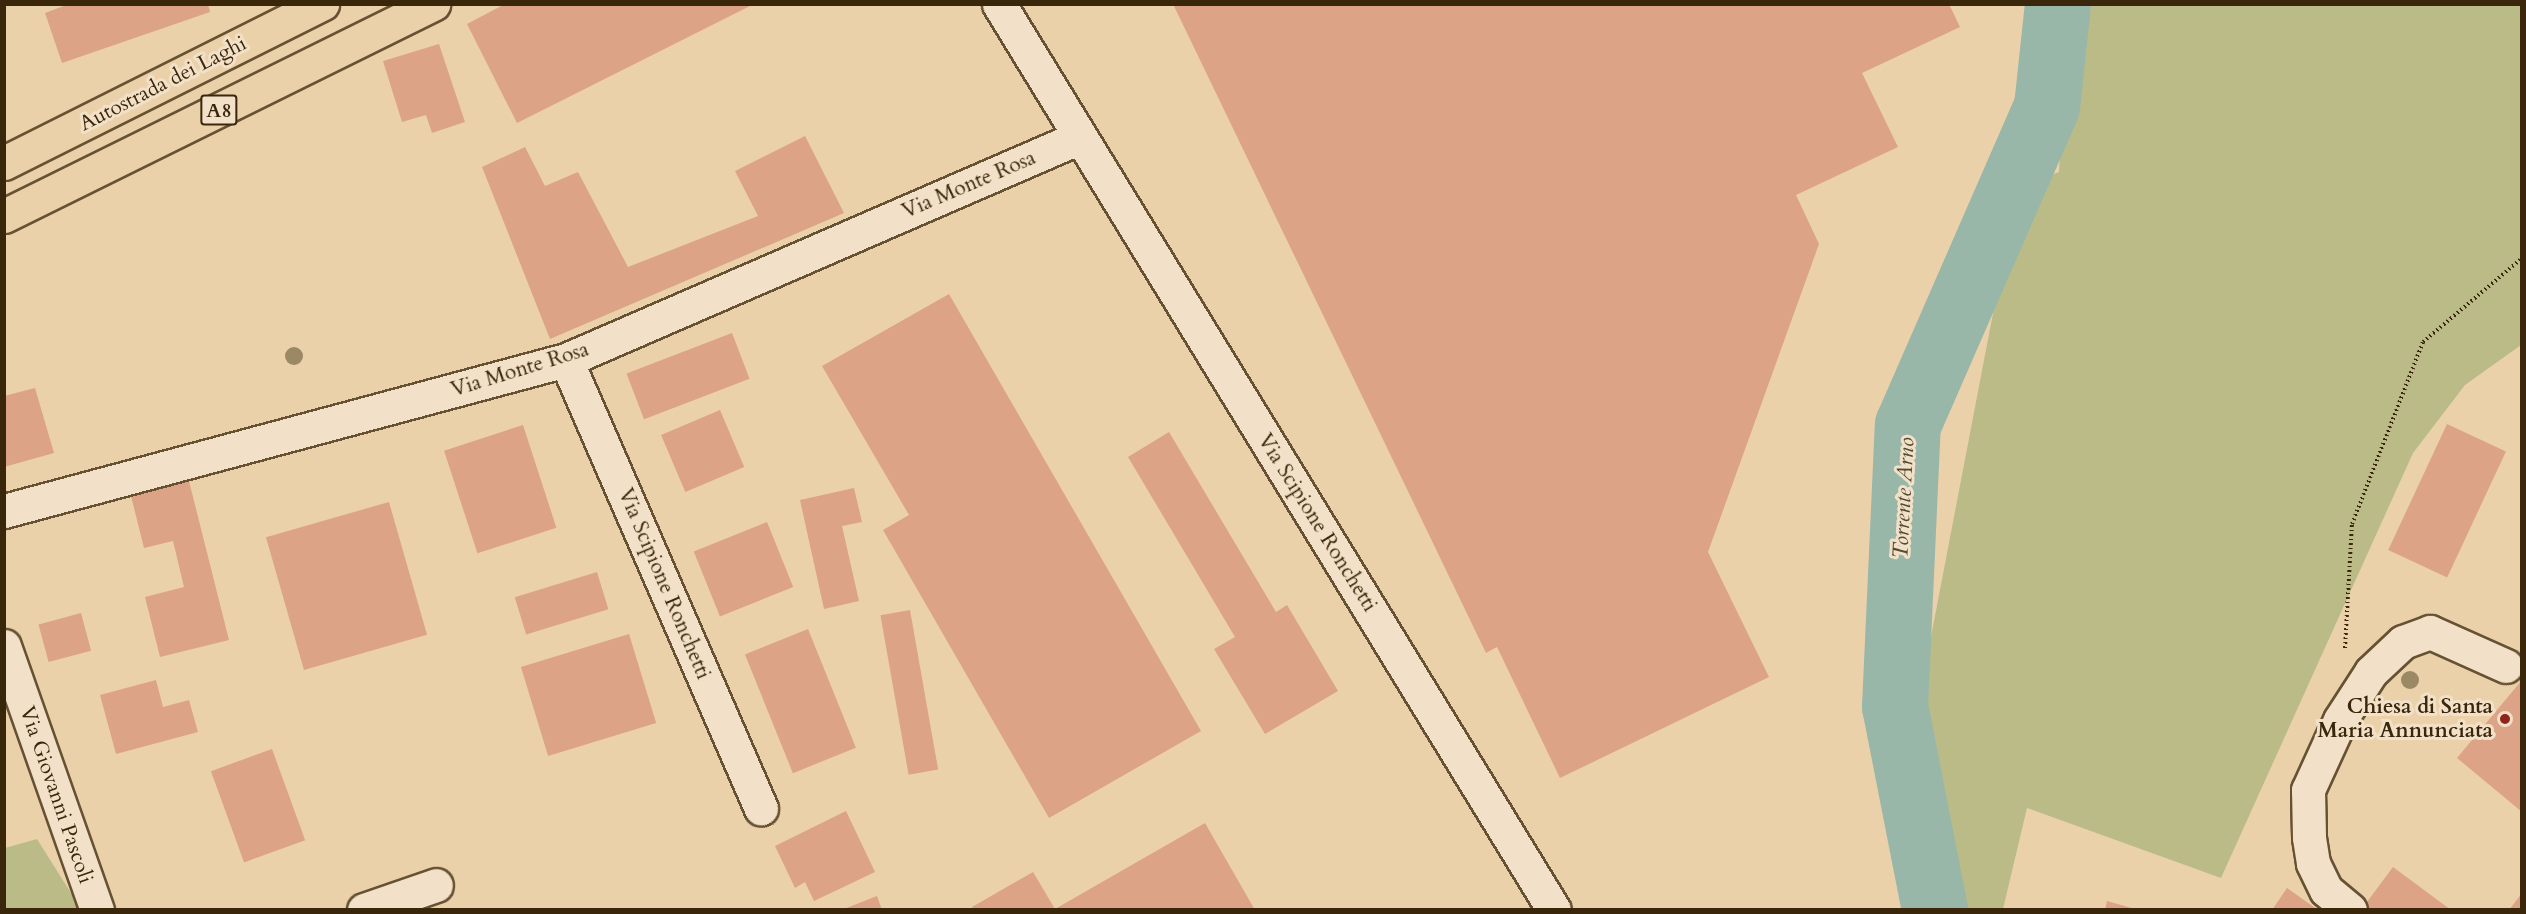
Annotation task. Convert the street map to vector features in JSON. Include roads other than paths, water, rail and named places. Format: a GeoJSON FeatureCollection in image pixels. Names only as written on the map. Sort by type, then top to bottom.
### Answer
{"type":"FeatureCollection","features":[{"type":"Feature","properties":{"kind":"highway","name":"Autostrada dei Laghi"},"geometry":{"type":"LineString","coordinates":[[4,163],[322,4]]}},
{"type":"Feature","properties":{"kind":"highway","name":"A8"},"geometry":{"type":"LineString","coordinates":[[4,216],[433,4]]}},
{"type":"Feature","properties":{"kind":"street","name":"Via Scipione Ronchetti"},"geometry":{"type":"LineString","coordinates":[[999,4],[1554,909]]}},
{"type":"Feature","properties":{"kind":"street","name":"Via Monte Rosa"},"geometry":{"type":"LineString","coordinates":[[4,511],[566,360],[1080,137]]}},
{"type":"Feature","properties":{"kind":"street","name":"Via Scipione Ronchetti"},"geometry":{"type":"LineString","coordinates":[[566,360],[761,808]]}},
{"type":"Feature","properties":{"kind":"street"},"geometry":{"type":"LineString","coordinates":[[2350,909],[2326,890],[2313,863],[2309,837],[2308,790],[2340,720],[2365,681],[2371,672],[2403,642],[2430,632],[2506,666]]}},
{"type":"Feature","properties":{"kind":"street","name":"Via Giovanni Pascoli"},"geometry":{"type":"LineString","coordinates":[[4,646],[97,909]]}},
{"type":"Feature","properties":{"kind":"street"},"geometry":{"type":"LineString","coordinates":[[364,909],[436,885]]}},
{"type":"Feature","properties":{"kind":"waterway","name":"Torrente Arno"},"geometry":{"type":"LineString","coordinates":[[1935,910],[1895,707],[1908,425],[2047,107],[2058,4]]}},
{"type":"Feature","properties":{"kind":"place","name":"Chiesa di Santa Maria Annunciata"},"geometry":{"type":"Point","coordinates":[2505,719]}}]}
